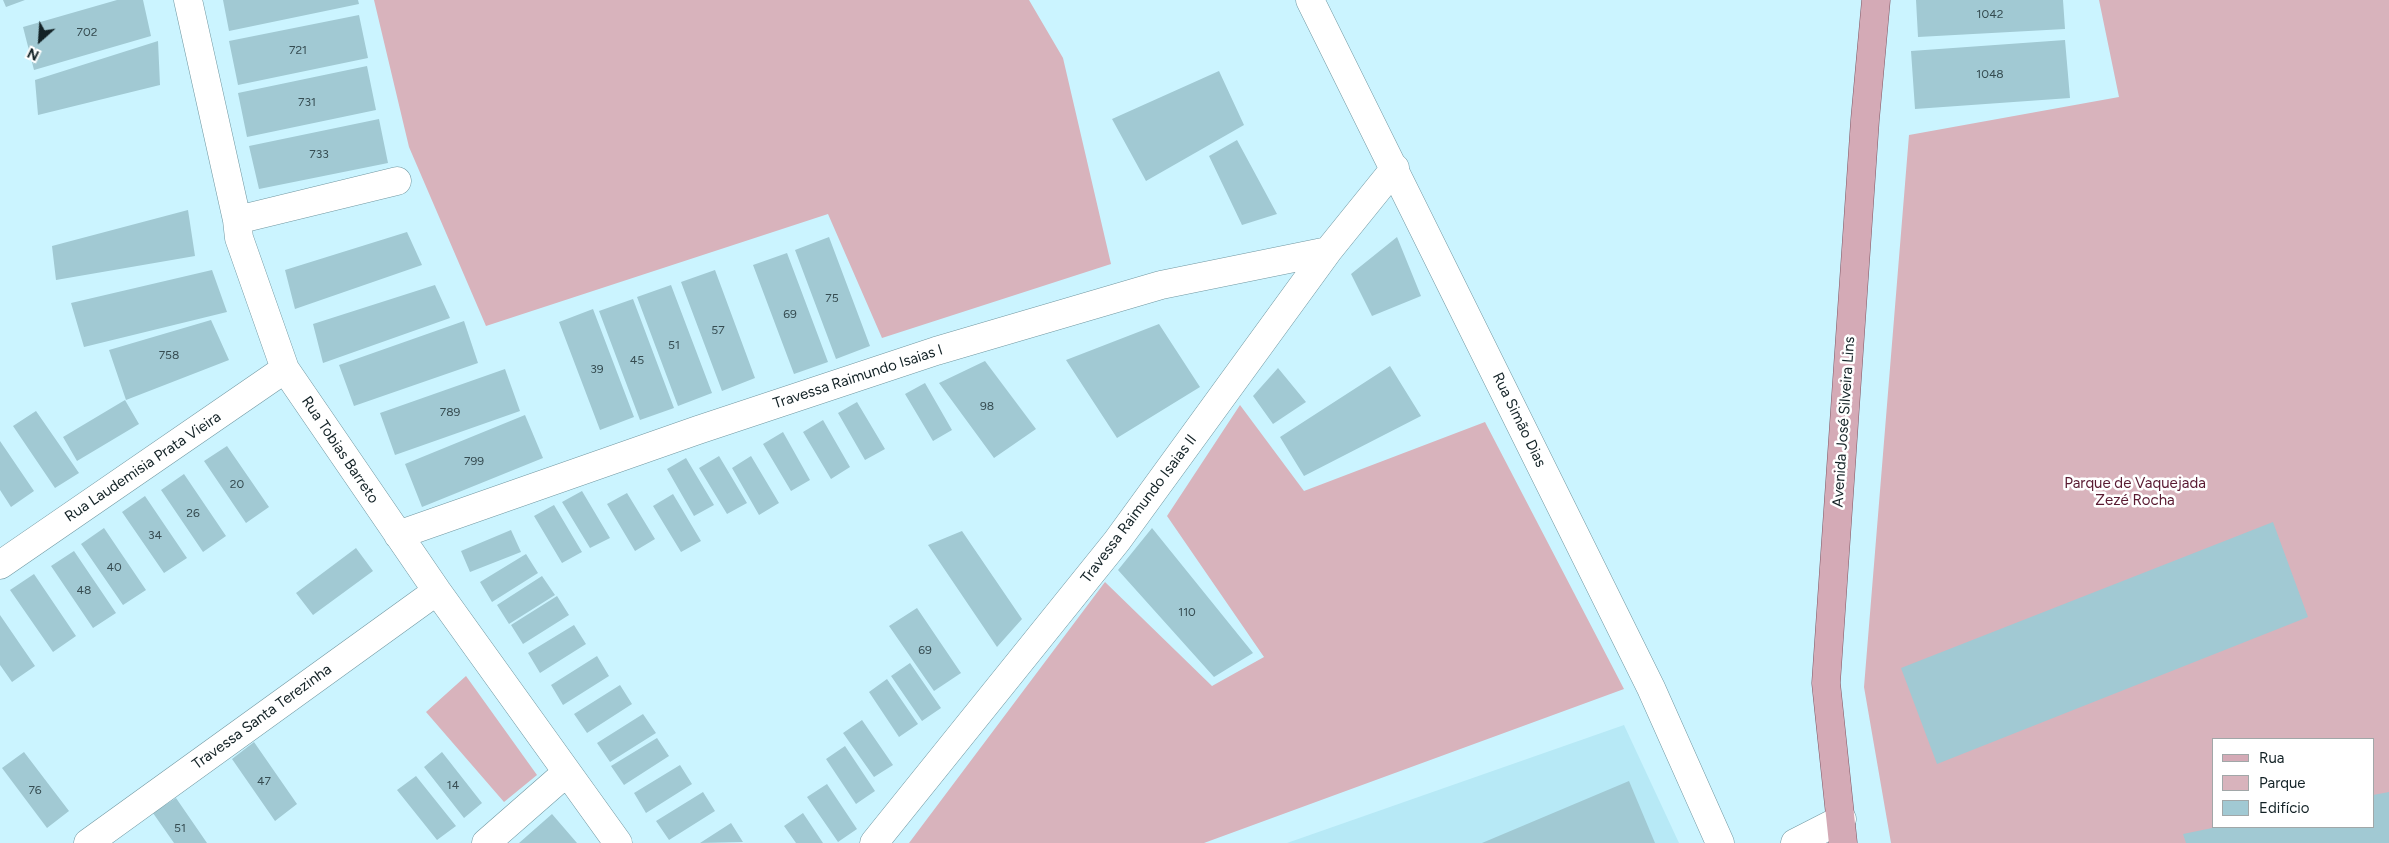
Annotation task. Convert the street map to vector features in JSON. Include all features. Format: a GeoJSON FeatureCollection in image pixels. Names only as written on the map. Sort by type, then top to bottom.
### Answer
{"type":"FeatureCollection","features":[{"type":"Feature","properties":{"kind":"main road","name":"Avenida José Silveira Lins"},"geometry":{"type":"LineString","coordinates":[[1842,831],[1826,683],[1864,130],[1876,0]]}},
{"type":"Feature","properties":{"kind":"street","name":"Rua Tobias Barreto"},"geometry":{"type":"LineString","coordinates":[[188,0],[237,220],[239,238],[286,370],[398,535],[566,773],[618,843]]}},
{"type":"Feature","properties":{"kind":"street","name":"Rua Simão Dias"},"geometry":{"type":"LineString","coordinates":[[1310,0],[1395,168],[1651,688],[1720,843]]}},
{"type":"Feature","properties":{"kind":"street","name":"Travessa Raimundo Isaias II"},"geometry":{"type":"LineString","coordinates":[[874,843],[1118,541],[1328,251],[1395,168]]}},
{"type":"Feature","properties":{"kind":"street"},"geometry":{"type":"LineString","coordinates":[[237,220],[397,180]]}},
{"type":"Feature","properties":{"kind":"street","name":"Travessa Raimundo Isaias I"},"geometry":{"type":"LineString","coordinates":[[398,535],[698,430],[936,351],[1161,285],[1328,251]]}},
{"type":"Feature","properties":{"kind":"street","name":"Rua Laudemisia Prata Vieira"},"geometry":{"type":"LineString","coordinates":[[0,565],[286,370]]}},
{"type":"Feature","properties":{"kind":"street","name":"Travessa Santa Terezinha"},"geometry":{"type":"LineString","coordinates":[[88,843],[437,590]]}},
{"type":"Feature","properties":{"kind":"street"},"geometry":{"type":"LineString","coordinates":[[486,843],[566,773]]}},
{"type":"Feature","properties":{"kind":"street"},"geometry":{"type":"LineString","coordinates":[[1795,843],[1842,831]]}},
{"type":"Feature","properties":{"kind":"shaded area"},"geometry":{"type":"Polygon","coordinates":[[[1624,725],[1679,843],[1287,843],[1624,725]]]}},
{"type":"Feature","properties":{"kind":"green space"},"geometry":{"type":"Polygon","coordinates":[[[374,0],[1029,0],[1063,58],[1111,264],[882,338],[828,214],[486,326],[409,147],[374,0]]]}},
{"type":"Feature","properties":{"kind":"green space","name":"Parque de Vaquejada Zezé Rocha"},"geometry":{"type":"Polygon","coordinates":[[[2099,0],[2389,0],[2389,843],[1891,843],[1864,687],[1909,135],[2119,97],[2099,0]]]}},
{"type":"Feature","properties":{"kind":"green space"},"geometry":{"type":"Polygon","coordinates":[[[1240,405],[1304,491],[1485,422],[1624,689],[1204,843],[909,843],[1105,582],[1212,686],[1264,657],[1167,516],[1240,405]]]}},
{"type":"Feature","properties":{"kind":"green space"},"geometry":{"type":"Polygon","coordinates":[[[466,676],[537,775],[504,802],[426,712],[466,676]]]}},
{"type":"Feature","properties":{"kind":"building"},"geometry":{"type":"Polygon","coordinates":[[[3,0],[25,0],[6,7],[3,0]]]}},
{"type":"Feature","properties":{"kind":"building"},"geometry":{"type":"Polygon","coordinates":[[[117,0],[143,0],[151,36],[34,70],[23,27],[117,0]]]}},
{"type":"Feature","properties":{"kind":"building"},"geometry":{"type":"Polygon","coordinates":[[[223,0],[358,0],[359,4],[229,31],[223,0]]]}},
{"type":"Feature","properties":{"kind":"building"},"geometry":{"type":"Polygon","coordinates":[[[1916,0],[2063,0],[2065,29],[1918,37],[1916,0]]]}},
{"type":"Feature","properties":{"kind":"building"},"geometry":{"type":"Polygon","coordinates":[[[359,15],[368,58],[238,85],[229,41],[359,15]]]}},
{"type":"Feature","properties":{"kind":"building"},"geometry":{"type":"Polygon","coordinates":[[[2065,40],[2070,98],[1915,109],[1911,51],[2065,40]]]}},
{"type":"Feature","properties":{"kind":"building"},"geometry":{"type":"Polygon","coordinates":[[[158,41],[160,85],[38,115],[35,80],[158,41]]]}},
{"type":"Feature","properties":{"kind":"building"},"geometry":{"type":"Polygon","coordinates":[[[367,66],[376,110],[247,137],[238,93],[367,66]]]}},
{"type":"Feature","properties":{"kind":"building"},"geometry":{"type":"Polygon","coordinates":[[[1219,71],[1244,125],[1146,181],[1112,119],[1219,71]]]}},
{"type":"Feature","properties":{"kind":"building"},"geometry":{"type":"Polygon","coordinates":[[[379,119],[388,163],[259,189],[249,146],[379,119]]]}},
{"type":"Feature","properties":{"kind":"building"},"geometry":{"type":"Polygon","coordinates":[[[1237,140],[1277,214],[1242,225],[1209,156],[1237,140]]]}},
{"type":"Feature","properties":{"kind":"building"},"geometry":{"type":"Polygon","coordinates":[[[188,210],[195,256],[56,280],[52,246],[188,210]]]}},
{"type":"Feature","properties":{"kind":"building"},"geometry":{"type":"Polygon","coordinates":[[[407,232],[422,265],[295,309],[285,270],[407,232]]]}},
{"type":"Feature","properties":{"kind":"building"},"geometry":{"type":"Polygon","coordinates":[[[829,237],[870,346],[836,359],[795,250],[829,237]]]}},
{"type":"Feature","properties":{"kind":"building"},"geometry":{"type":"Polygon","coordinates":[[[1397,237],[1421,296],[1372,316],[1351,274],[1397,237]]]}},
{"type":"Feature","properties":{"kind":"building"},"geometry":{"type":"Polygon","coordinates":[[[787,253],[828,362],[794,374],[753,265],[787,253]]]}},
{"type":"Feature","properties":{"kind":"building"},"geometry":{"type":"Polygon","coordinates":[[[212,270],[227,312],[84,347],[71,303],[212,270]]]}},
{"type":"Feature","properties":{"kind":"building"},"geometry":{"type":"Polygon","coordinates":[[[715,270],[755,378],[722,391],[681,282],[715,270]]]}},
{"type":"Feature","properties":{"kind":"building"},"geometry":{"type":"Polygon","coordinates":[[[435,285],[450,318],[323,363],[313,324],[435,285]]]}},
{"type":"Feature","properties":{"kind":"building"},"geometry":{"type":"Polygon","coordinates":[[[671,285],[712,393],[678,406],[637,297],[671,285]]]}},
{"type":"Feature","properties":{"kind":"building"},"geometry":{"type":"Polygon","coordinates":[[[633,299],[674,408],[640,420],[599,311],[633,299]]]}},
{"type":"Feature","properties":{"kind":"building"},"geometry":{"type":"Polygon","coordinates":[[[593,309],[634,417],[600,430],[559,322],[593,309]]]}},
{"type":"Feature","properties":{"kind":"building"},"geometry":{"type":"Polygon","coordinates":[[[211,320],[229,360],[126,400],[109,350],[211,320]]]}},
{"type":"Feature","properties":{"kind":"building"},"geometry":{"type":"Polygon","coordinates":[[[464,321],[478,363],[354,406],[339,365],[464,321]]]}},
{"type":"Feature","properties":{"kind":"building"},"geometry":{"type":"Polygon","coordinates":[[[1159,324],[1200,387],[1117,438],[1066,360],[1159,324]]]}},
{"type":"Feature","properties":{"kind":"building"},"geometry":{"type":"Polygon","coordinates":[[[985,361],[1036,429],[994,458],[939,383],[985,361]]]}},
{"type":"Feature","properties":{"kind":"building"},"geometry":{"type":"Polygon","coordinates":[[[1390,366],[1421,416],[1304,476],[1280,437],[1390,366]]]}},
{"type":"Feature","properties":{"kind":"building"},"geometry":{"type":"Polygon","coordinates":[[[1278,368],[1306,402],[1273,424],[1253,396],[1278,368]]]}},
{"type":"Feature","properties":{"kind":"building"},"geometry":{"type":"Polygon","coordinates":[[[505,369],[520,411],[395,455],[380,413],[505,369]]]}},
{"type":"Feature","properties":{"kind":"building"},"geometry":{"type":"Polygon","coordinates":[[[925,383],[952,430],[933,441],[905,394],[925,383]]]}},
{"type":"Feature","properties":{"kind":"building"},"geometry":{"type":"Polygon","coordinates":[[[125,400],[139,424],[77,461],[63,437],[125,400]]]}},
{"type":"Feature","properties":{"kind":"building"},"geometry":{"type":"Polygon","coordinates":[[[857,402],[885,449],[865,460],[838,413],[857,402]]]}},
{"type":"Feature","properties":{"kind":"building"},"geometry":{"type":"Polygon","coordinates":[[[36,411],[79,473],[55,488],[13,426],[36,411]]]}},
{"type":"Feature","properties":{"kind":"building"},"geometry":{"type":"Polygon","coordinates":[[[525,415],[543,458],[422,507],[405,464],[525,415]]]}},
{"type":"Feature","properties":{"kind":"building"},"geometry":{"type":"Polygon","coordinates":[[[823,420],[850,467],[831,479],[803,432],[823,420]]]}},
{"type":"Feature","properties":{"kind":"building"},"geometry":{"type":"Polygon","coordinates":[[[783,432],[810,480],[791,491],[763,444],[783,432]]]}},
{"type":"Feature","properties":{"kind":"building"},"geometry":{"type":"Polygon","coordinates":[[[0,441],[34,491],[11,507],[0,490],[0,441]]]}},
{"type":"Feature","properties":{"kind":"building"},"geometry":{"type":"Polygon","coordinates":[[[227,446],[269,507],[246,523],[204,461],[227,446]]]}},
{"type":"Feature","properties":{"kind":"building"},"geometry":{"type":"Polygon","coordinates":[[[719,456],[747,503],[727,514],[699,468],[719,456]]]}},
{"type":"Feature","properties":{"kind":"building"},"geometry":{"type":"Polygon","coordinates":[[[751,456],[779,503],[759,515],[732,468],[751,456]]]}},
{"type":"Feature","properties":{"kind":"building"},"geometry":{"type":"Polygon","coordinates":[[[686,458],[714,505],[694,516],[667,469],[686,458]]]}},
{"type":"Feature","properties":{"kind":"building"},"geometry":{"type":"Polygon","coordinates":[[[184,474],[226,536],[203,552],[161,490],[184,474]]]}},
{"type":"Feature","properties":{"kind":"building"},"geometry":{"type":"Polygon","coordinates":[[[582,491],[610,538],[590,548],[562,502],[582,491]]]}},
{"type":"Feature","properties":{"kind":"building"},"geometry":{"type":"Polygon","coordinates":[[[627,493],[655,539],[635,551],[607,504],[627,493]]]}},
{"type":"Feature","properties":{"kind":"building"},"geometry":{"type":"Polygon","coordinates":[[[673,494],[701,541],[681,552],[653,506],[673,494]]]}},
{"type":"Feature","properties":{"kind":"building"},"geometry":{"type":"Polygon","coordinates":[[[145,496],[187,558],[164,573],[122,512],[145,496]]]}},
{"type":"Feature","properties":{"kind":"building"},"geometry":{"type":"Polygon","coordinates":[[[554,505],[582,552],[562,563],[534,516],[554,505]]]}},
{"type":"Feature","properties":{"kind":"building"},"geometry":{"type":"Polygon","coordinates":[[[2273,522],[2308,617],[1937,764],[1901,668],[2273,522]]]}},
{"type":"Feature","properties":{"kind":"building"},"geometry":{"type":"Polygon","coordinates":[[[104,528],[146,590],[123,605],[81,544],[104,528]]]}},
{"type":"Feature","properties":{"kind":"building"},"geometry":{"type":"Polygon","coordinates":[[[1152,528],[1253,653],[1214,677],[1118,570],[1152,528]]]}},
{"type":"Feature","properties":{"kind":"building"},"geometry":{"type":"Polygon","coordinates":[[[511,530],[521,552],[470,572],[461,551],[511,530]]]}},
{"type":"Feature","properties":{"kind":"building"},"geometry":{"type":"Polygon","coordinates":[[[962,531],[1022,619],[997,647],[928,545],[962,531]]]}},
{"type":"Feature","properties":{"kind":"building"},"geometry":{"type":"Polygon","coordinates":[[[356,548],[373,571],[313,615],[296,593],[356,548]]]}},
{"type":"Feature","properties":{"kind":"building"},"geometry":{"type":"Polygon","coordinates":[[[74,551],[116,613],[93,628],[51,566],[74,551]]]}},
{"type":"Feature","properties":{"kind":"building"},"geometry":{"type":"Polygon","coordinates":[[[526,554],[538,573],[492,602],[480,582],[526,554]]]}},
{"type":"Feature","properties":{"kind":"building"},"geometry":{"type":"Polygon","coordinates":[[[34,574],[76,636],[53,652],[10,590],[34,574]]]}},
{"type":"Feature","properties":{"kind":"building"},"geometry":{"type":"Polygon","coordinates":[[[542,576],[555,595],[509,624],[497,605],[542,576]]]}},
{"type":"Feature","properties":{"kind":"building"},"geometry":{"type":"Polygon","coordinates":[[[557,596],[569,615],[523,644],[511,625],[557,596]]]}},
{"type":"Feature","properties":{"kind":"building"},"geometry":{"type":"Polygon","coordinates":[[[917,608],[961,673],[934,691],[889,626],[917,608]]]}},
{"type":"Feature","properties":{"kind":"building"},"geometry":{"type":"Polygon","coordinates":[[[0,615],[35,666],[12,682],[0,665],[0,615]]]}},
{"type":"Feature","properties":{"kind":"building"},"geometry":{"type":"Polygon","coordinates":[[[574,625],[586,644],[540,673],[528,653],[574,625]]]}},
{"type":"Feature","properties":{"kind":"building"},"geometry":{"type":"Polygon","coordinates":[[[597,656],[609,676],[563,705],[551,685],[597,656]]]}},
{"type":"Feature","properties":{"kind":"building"},"geometry":{"type":"Polygon","coordinates":[[[910,663],[941,708],[922,721],[891,676],[910,663]]]}},
{"type":"Feature","properties":{"kind":"building"},"geometry":{"type":"Polygon","coordinates":[[[887,679],[918,724],[899,737],[869,692],[887,679]]]}},
{"type":"Feature","properties":{"kind":"building"},"geometry":{"type":"Polygon","coordinates":[[[620,685],[632,704],[587,733],[574,714],[620,685]]]}},
{"type":"Feature","properties":{"kind":"building"},"geometry":{"type":"Polygon","coordinates":[[[643,714],[656,733],[610,762],[597,743],[643,714]]]}},
{"type":"Feature","properties":{"kind":"building"},"geometry":{"type":"Polygon","coordinates":[[[862,720],[893,765],[874,777],[843,733],[862,720]]]}},
{"type":"Feature","properties":{"kind":"building"},"geometry":{"type":"Polygon","coordinates":[[[657,738],[669,756],[624,785],[611,766],[657,738]]]}},
{"type":"Feature","properties":{"kind":"building"},"geometry":{"type":"Polygon","coordinates":[[[254,742],[297,804],[275,821],[232,759],[254,742]]]}},
{"type":"Feature","properties":{"kind":"building"},"geometry":{"type":"Polygon","coordinates":[[[845,746],[875,791],[856,804],[826,759],[845,746]]]}},
{"type":"Feature","properties":{"kind":"building"},"geometry":{"type":"Polygon","coordinates":[[[24,752],[69,811],[47,828],[2,768],[24,752]]]}},
{"type":"Feature","properties":{"kind":"building"},"geometry":{"type":"Polygon","coordinates":[[[442,752],[482,803],[464,818],[424,767],[442,752]]]}},
{"type":"Feature","properties":{"kind":"building"},"geometry":{"type":"Polygon","coordinates":[[[680,765],[692,784],[646,813],[634,793],[680,765]]]}},
{"type":"Feature","properties":{"kind":"building"},"geometry":{"type":"Polygon","coordinates":[[[416,776],[456,826],[437,840],[397,790],[416,776]]]}},
{"type":"Feature","properties":{"kind":"building"},"geometry":{"type":"Polygon","coordinates":[[[1629,781],[1655,843],[1482,843],[1629,781]]]}},
{"type":"Feature","properties":{"kind":"building"},"geometry":{"type":"Polygon","coordinates":[[[827,784],[857,829],[838,842],[807,797],[827,784]]]}},
{"type":"Feature","properties":{"kind":"building"},"geometry":{"type":"Polygon","coordinates":[[[703,792],[715,811],[669,840],[656,821],[703,792]]]}},
{"type":"Feature","properties":{"kind":"building"},"geometry":{"type":"Polygon","coordinates":[[[2389,792],[2389,843],[2186,843],[2183,834],[2212,828],[2374,828],[2374,795],[2389,792]]]}},
{"type":"Feature","properties":{"kind":"building"},"geometry":{"type":"Polygon","coordinates":[[[176,798],[207,843],[174,843],[153,813],[176,798]]]}},
{"type":"Feature","properties":{"kind":"building"},"geometry":{"type":"Polygon","coordinates":[[[803,813],[823,843],[796,843],[784,826],[803,813]]]}},
{"type":"Feature","properties":{"kind":"building"},"geometry":{"type":"Polygon","coordinates":[[[552,814],[577,843],[519,843],[552,814]]]}},
{"type":"Feature","properties":{"kind":"building"},"geometry":{"type":"Polygon","coordinates":[[[731,823],[743,842],[700,843],[731,823]]]}}]}
